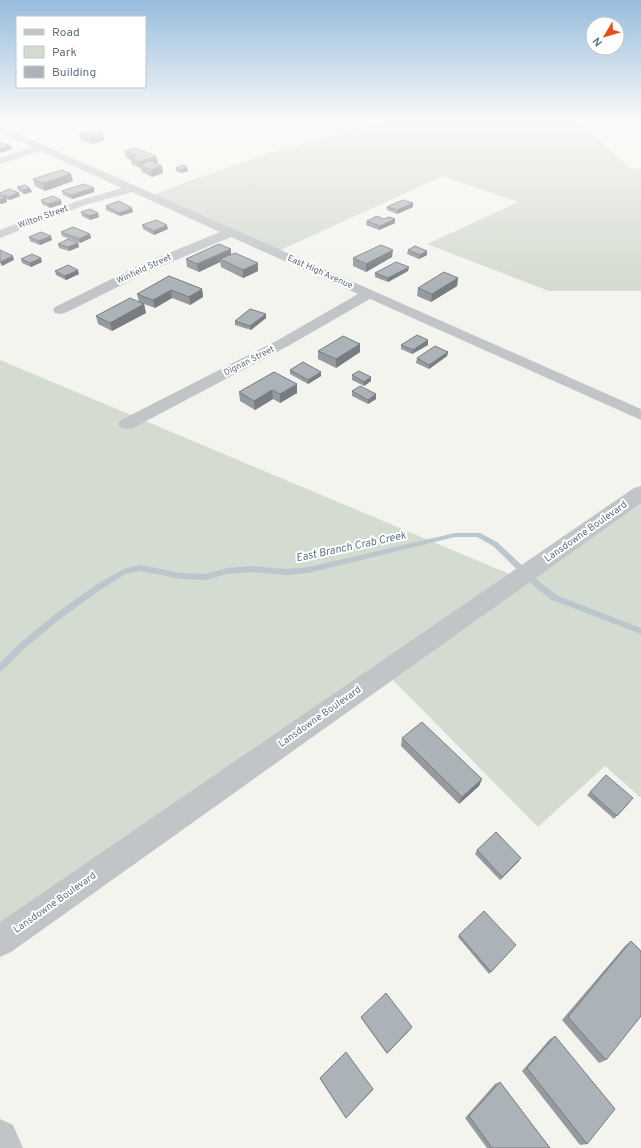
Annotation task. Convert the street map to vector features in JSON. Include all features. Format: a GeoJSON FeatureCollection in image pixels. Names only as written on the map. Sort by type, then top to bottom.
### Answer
{"type":"FeatureCollection","features":[{"type":"Feature","properties":{"kind":"street","name":"East High Avenue"},"geometry":{"type":"LineString","coordinates":[[103,175],[641,415]]}},
{"type":"Feature","properties":{"kind":"street","name":"Wilton Street"},"geometry":{"type":"LineString","coordinates":[[0,234],[81,204],[133,188]]}},
{"type":"Feature","properties":{"kind":"street","name":"Winfield Street"},"geometry":{"type":"LineString","coordinates":[[60,310],[153,264],[231,232]]}},
{"type":"Feature","properties":{"kind":"street","name":"Dignan Street"},"geometry":{"type":"LineString","coordinates":[[127,424],[283,344],[369,294]]}},
{"type":"Feature","properties":{"kind":"street","name":"Lansdowne Boulevard"},"geometry":{"type":"LineString","coordinates":[[0,941],[641,493]]}},
{"type":"Feature","properties":{"kind":"street"},"geometry":{"type":"LineString","coordinates":[[0,1138],[4,1148]]}},
{"type":"Feature","properties":{"kind":"green space"},"geometry":{"type":"Polygon","coordinates":[[[208,175],[641,175],[641,291],[549,291],[427,244],[519,202],[443,176],[276,252],[149,196],[208,175]]]}},
{"type":"Feature","properties":{"kind":"green space"},"geometry":{"type":"Polygon","coordinates":[[[0,360],[519,578],[641,493],[641,798],[605,766],[538,827],[385,672],[0,941],[0,360]]]}},
{"type":"Feature","properties":{"kind":"building"},"geometry":{"type":"Polygon","coordinates":[[[47,175],[69,175],[43,183],[33,179],[47,175]]]}},
{"type":"Feature","properties":{"kind":"building"},"geometry":{"type":"Polygon","coordinates":[[[84,184],[94,188],[71,195],[62,191],[84,184]]]}},
{"type":"Feature","properties":{"kind":"building"},"geometry":{"type":"Polygon","coordinates":[[[25,185],[30,188],[23,190],[17,187],[25,185]]]}},
{"type":"Feature","properties":{"kind":"building"},"geometry":{"type":"Polygon","coordinates":[[[9,189],[19,193],[8,197],[5,195],[2,196],[6,198],[0,200],[0,193],[9,189]]]}},
{"type":"Feature","properties":{"kind":"building"},"geometry":{"type":"Polygon","coordinates":[[[53,196],[61,200],[48,204],[41,200],[53,196]]]}},
{"type":"Feature","properties":{"kind":"building"},"geometry":{"type":"Polygon","coordinates":[[[403,200],[413,203],[397,210],[387,207],[403,200]]]}},
{"type":"Feature","properties":{"kind":"building"},"geometry":{"type":"Polygon","coordinates":[[[119,201],[132,208],[119,213],[106,206],[119,201]]]}},
{"type":"Feature","properties":{"kind":"building"},"geometry":{"type":"Polygon","coordinates":[[[90,209],[98,213],[89,216],[81,212],[90,209]]]}},
{"type":"Feature","properties":{"kind":"building"},"geometry":{"type":"Polygon","coordinates":[[[377,216],[384,219],[389,217],[395,219],[380,226],[367,221],[377,216]]]}},
{"type":"Feature","properties":{"kind":"building"},"geometry":{"type":"Polygon","coordinates":[[[156,220],[167,225],[154,231],[142,225],[156,220]]]}},
{"type":"Feature","properties":{"kind":"building"},"geometry":{"type":"Polygon","coordinates":[[[73,227],[90,234],[79,239],[61,232],[73,227]]]}},
{"type":"Feature","properties":{"kind":"building"},"geometry":{"type":"Polygon","coordinates":[[[41,232],[51,236],[39,241],[29,237],[41,232]]]}},
{"type":"Feature","properties":{"kind":"building"},"geometry":{"type":"Polygon","coordinates":[[[68,239],[78,243],[68,247],[58,244],[68,239]]]}},
{"type":"Feature","properties":{"kind":"building"},"geometry":{"type":"Polygon","coordinates":[[[219,244],[231,249],[197,264],[186,259],[219,244]]]}},
{"type":"Feature","properties":{"kind":"building"},"geometry":{"type":"Polygon","coordinates":[[[381,245],[393,250],[366,264],[353,258],[381,245]]]}},
{"type":"Feature","properties":{"kind":"building"},"geometry":{"type":"Polygon","coordinates":[[[415,246],[427,251],[420,255],[408,250],[415,246]]]}},
{"type":"Feature","properties":{"kind":"building"},"geometry":{"type":"Polygon","coordinates":[[[0,250],[13,256],[0,262],[0,250]]]}},
{"type":"Feature","properties":{"kind":"building"},"geometry":{"type":"Polygon","coordinates":[[[235,253],[258,263],[243,270],[220,259],[235,253]]]}},
{"type":"Feature","properties":{"kind":"building"},"geometry":{"type":"Polygon","coordinates":[[[32,254],[41,258],[30,263],[21,259],[32,254]]]}},
{"type":"Feature","properties":{"kind":"building"},"geometry":{"type":"Polygon","coordinates":[[[396,262],[409,267],[388,278],[375,273],[396,262]]]}},
{"type":"Feature","properties":{"kind":"building"},"geometry":{"type":"Polygon","coordinates":[[[68,265],[78,270],[65,276],[55,271],[68,265]]]}},
{"type":"Feature","properties":{"kind":"building"},"geometry":{"type":"Polygon","coordinates":[[[444,272],[458,278],[432,294],[418,288],[444,272]]]}},
{"type":"Feature","properties":{"kind":"building"},"geometry":{"type":"Polygon","coordinates":[[[169,276],[202,289],[189,297],[171,290],[153,300],[137,294],[169,276]]]}},
{"type":"Feature","properties":{"kind":"building"},"geometry":{"type":"Polygon","coordinates":[[[130,298],[144,304],[110,323],[96,316],[130,298]]]}},
{"type":"Feature","properties":{"kind":"building"},"geometry":{"type":"Polygon","coordinates":[[[250,309],[266,314],[250,326],[235,321],[250,309]]]}},
{"type":"Feature","properties":{"kind":"building"},"geometry":{"type":"Polygon","coordinates":[[[417,335],[428,340],[413,350],[401,345],[417,335]]]}},
{"type":"Feature","properties":{"kind":"building"},"geometry":{"type":"Polygon","coordinates":[[[343,336],[360,344],[336,359],[318,351],[343,336]]]}},
{"type":"Feature","properties":{"kind":"building"},"geometry":{"type":"Polygon","coordinates":[[[435,346],[448,352],[429,365],[417,358],[435,346]]]}},
{"type":"Feature","properties":{"kind":"building"},"geometry":{"type":"Polygon","coordinates":[[[303,362],[321,372],[308,380],[290,370],[303,362]]]}},
{"type":"Feature","properties":{"kind":"building"},"geometry":{"type":"Polygon","coordinates":[[[359,371],[371,377],[364,382],[352,375],[359,371]]]}},
{"type":"Feature","properties":{"kind":"building"},"geometry":{"type":"Polygon","coordinates":[[[274,372],[297,384],[280,394],[272,390],[254,401],[239,392],[274,372]]]}},
{"type":"Feature","properties":{"kind":"building"},"geometry":{"type":"Polygon","coordinates":[[[360,386],[376,394],[368,400],[352,391],[360,386]]]}},
{"type":"Feature","properties":{"kind":"building"},"geometry":{"type":"Polygon","coordinates":[[[422,722],[482,779],[462,797],[402,738],[422,722]]]}},
{"type":"Feature","properties":{"kind":"building"},"geometry":{"type":"Polygon","coordinates":[[[606,775],[633,798],[617,816],[590,792],[606,775]]]}},
{"type":"Feature","properties":{"kind":"building"},"geometry":{"type":"Polygon","coordinates":[[[496,832],[521,858],[502,877],[477,850],[496,832]]]}},
{"type":"Feature","properties":{"kind":"building"},"geometry":{"type":"Polygon","coordinates":[[[484,911],[516,945],[491,972],[459,935],[484,911]]]}},
{"type":"Feature","properties":{"kind":"building"},"geometry":{"type":"Polygon","coordinates":[[[631,941],[641,951],[641,1016],[606,1060],[568,1017],[631,941]]]}},
{"type":"Feature","properties":{"kind":"building"},"geometry":{"type":"Polygon","coordinates":[[[386,993],[412,1027],[387,1053],[361,1017],[386,993]]]}},
{"type":"Feature","properties":{"kind":"building"},"geometry":{"type":"Polygon","coordinates":[[[555,1036],[615,1109],[587,1144],[527,1068],[555,1036]]]}},
{"type":"Feature","properties":{"kind":"building"},"geometry":{"type":"Polygon","coordinates":[[[346,1052],[373,1089],[346,1118],[320,1078],[346,1052]]]}},
{"type":"Feature","properties":{"kind":"building"},"geometry":{"type":"Polygon","coordinates":[[[500,1082],[550,1148],[492,1148],[469,1116],[500,1082]]]}},
{"type":"Feature","properties":{"kind":"waterway","name":"East Branch Crab Creek"},"geometry":{"type":"LineString","coordinates":[[0,668],[22,646],[57,617],[97,588],[124,572],[140,568],[181,576],[206,577],[227,571],[252,569],[287,572],[308,570],[455,535],[478,535],[495,544],[538,585],[555,598],[641,631]]}}]}
